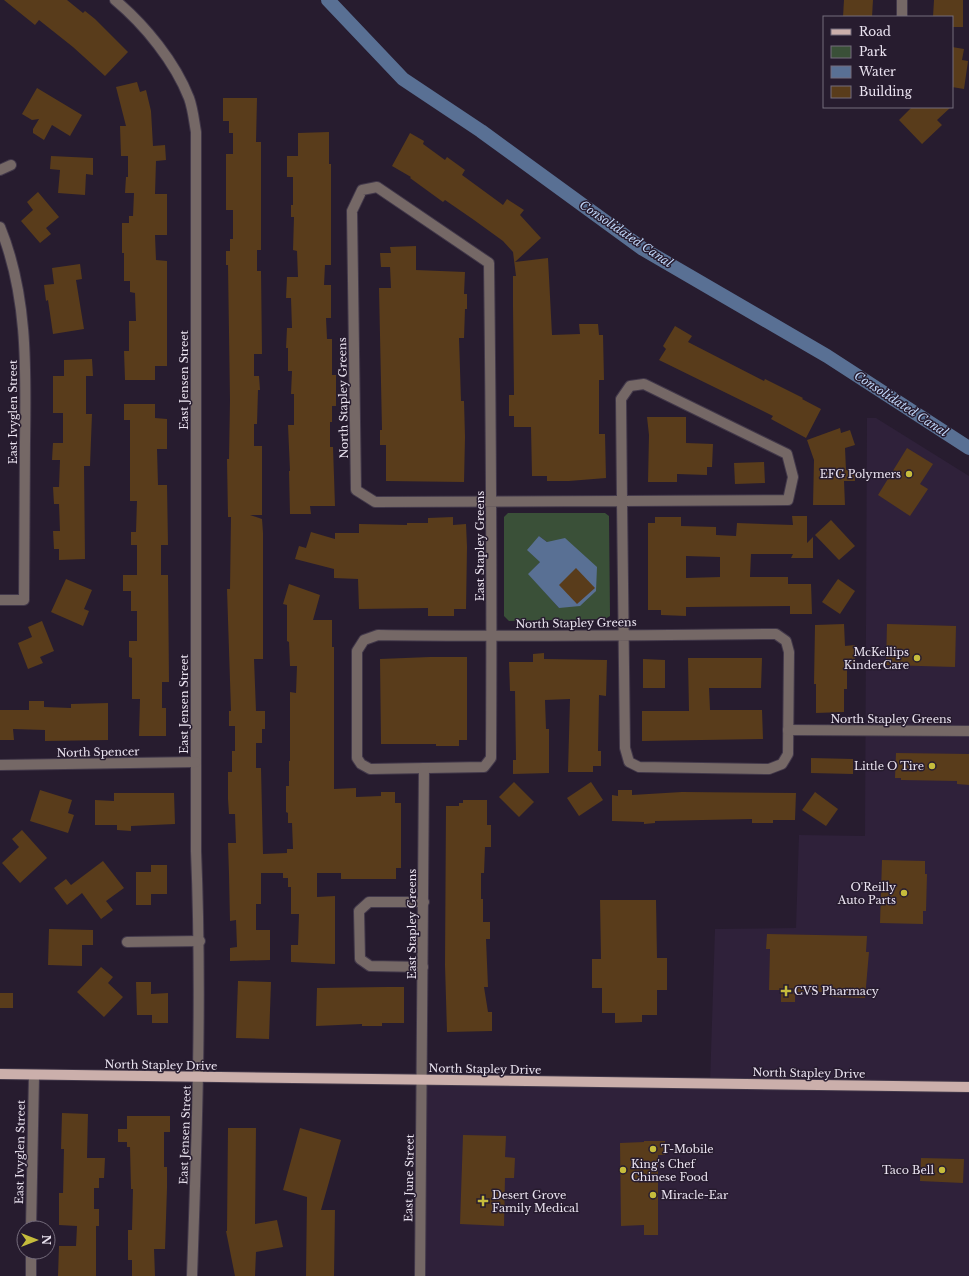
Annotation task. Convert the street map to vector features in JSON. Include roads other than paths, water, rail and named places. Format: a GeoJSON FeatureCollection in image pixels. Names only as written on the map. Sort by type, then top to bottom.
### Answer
{"type":"FeatureCollection","features":[{"type":"Feature","properties":{"kind":"main road","name":"North Stapley Drive"},"geometry":{"type":"LineString","coordinates":[[0,1074],[34,1076],[969,1087]]}},
{"type":"Feature","properties":{"kind":"street","name":"East Jensen Street"},"geometry":{"type":"LineString","coordinates":[[115,0],[127,10],[174,66],[189,99],[196,132],[196,851],[200,941],[198,1077],[192,1276]]}},
{"type":"Feature","properties":{"kind":"street"},"geometry":{"type":"LineString","coordinates":[[902,0],[902,16]]}},
{"type":"Feature","properties":{"kind":"street"},"geometry":{"type":"LineString","coordinates":[[0,170],[11,165]]}},
{"type":"Feature","properties":{"kind":"street","name":"North Stapley Greens"},"geometry":{"type":"LineString","coordinates":[[489,263],[377,187],[362,190],[352,211],[356,490],[375,502],[622,501]]}},
{"type":"Feature","properties":{"kind":"street","name":"East Ivyglen Street"},"geometry":{"type":"LineString","coordinates":[[0,226],[9,248],[18,290],[23,325],[26,366],[24,600],[0,600]]}},
{"type":"Feature","properties":{"kind":"street","name":"East Stapley Greens"},"geometry":{"type":"LineString","coordinates":[[364,640],[357,651],[357,758],[361,764],[370,769],[484,767],[491,758],[492,502],[489,263]]}},
{"type":"Feature","properties":{"kind":"street"},"geometry":{"type":"LineString","coordinates":[[622,501],[788,500],[793,477],[787,454],[644,384],[630,386],[621,399],[623,635],[625,748],[629,762],[639,767],[769,769],[782,764],[788,754],[788,730]]}},
{"type":"Feature","properties":{"kind":"street","name":"North Stapley Greens"},"geometry":{"type":"LineString","coordinates":[[364,640],[378,635],[492,636],[776,634],[786,641],[789,652],[788,730],[969,731]]}},
{"type":"Feature","properties":{"kind":"street","name":"North Spencer"},"geometry":{"type":"LineString","coordinates":[[0,765],[196,762]]}},
{"type":"Feature","properties":{"kind":"street","name":"East Stapley Greens"},"geometry":{"type":"LineString","coordinates":[[423,1080],[424,768]]}},
{"type":"Feature","properties":{"kind":"street"},"geometry":{"type":"LineString","coordinates":[[423,967],[370,966],[360,959],[359,911],[369,902],[424,902]]}},
{"type":"Feature","properties":{"kind":"street"},"geometry":{"type":"LineString","coordinates":[[127,942],[200,941]]}},
{"type":"Feature","properties":{"kind":"street","name":"East Ivyglen Street"},"geometry":{"type":"LineString","coordinates":[[31,1220],[34,1076]]}},
{"type":"Feature","properties":{"kind":"street","name":"East June Street"},"geometry":{"type":"LineString","coordinates":[[420,1276],[423,1080]]}},
{"type":"Feature","properties":{"kind":"street"},"geometry":{"type":"LineString","coordinates":[[31,1260],[31,1276]]}},
{"type":"Feature","properties":{"kind":"water"},"geometry":{"type":"Polygon","coordinates":[[[539,536],[547,542],[565,538],[597,567],[596,591],[580,606],[559,608],[528,574],[540,562],[527,550],[539,536]]]}},
{"type":"Feature","properties":{"kind":"waterway","name":"Consolidated Canal"},"geometry":{"type":"LineString","coordinates":[[328,0],[403,79],[481,131],[643,249],[827,356],[969,448]]}},
{"type":"Feature","properties":{"kind":"place","name":"EFG Polymers"},"geometry":{"type":"Point","coordinates":[909,474]}},
{"type":"Feature","properties":{"kind":"place","name":"McKellips KinderCare"},"geometry":{"type":"Point","coordinates":[917,658]}},
{"type":"Feature","properties":{"kind":"place","name":"Little O Tire"},"geometry":{"type":"Point","coordinates":[932,766]}},
{"type":"Feature","properties":{"kind":"place","name":"O'Reilly Auto Parts"},"geometry":{"type":"Point","coordinates":[904,893]}},
{"type":"Feature","properties":{"kind":"place","name":"CVS Pharmacy"},"geometry":{"type":"Point","coordinates":[786,991]}},
{"type":"Feature","properties":{"kind":"place","name":"T-Mobile"},"geometry":{"type":"Point","coordinates":[653,1149]}},
{"type":"Feature","properties":{"kind":"place","name":"King's Chef Chinese Food"},"geometry":{"type":"Point","coordinates":[623,1170]}},
{"type":"Feature","properties":{"kind":"place","name":"Taco Bell"},"geometry":{"type":"Point","coordinates":[942,1170]}},
{"type":"Feature","properties":{"kind":"place","name":"Miracle-Ear"},"geometry":{"type":"Point","coordinates":[653,1195]}},
{"type":"Feature","properties":{"kind":"place","name":"Desert Grove Family Medical"},"geometry":{"type":"Point","coordinates":[483,1201]}}]}
